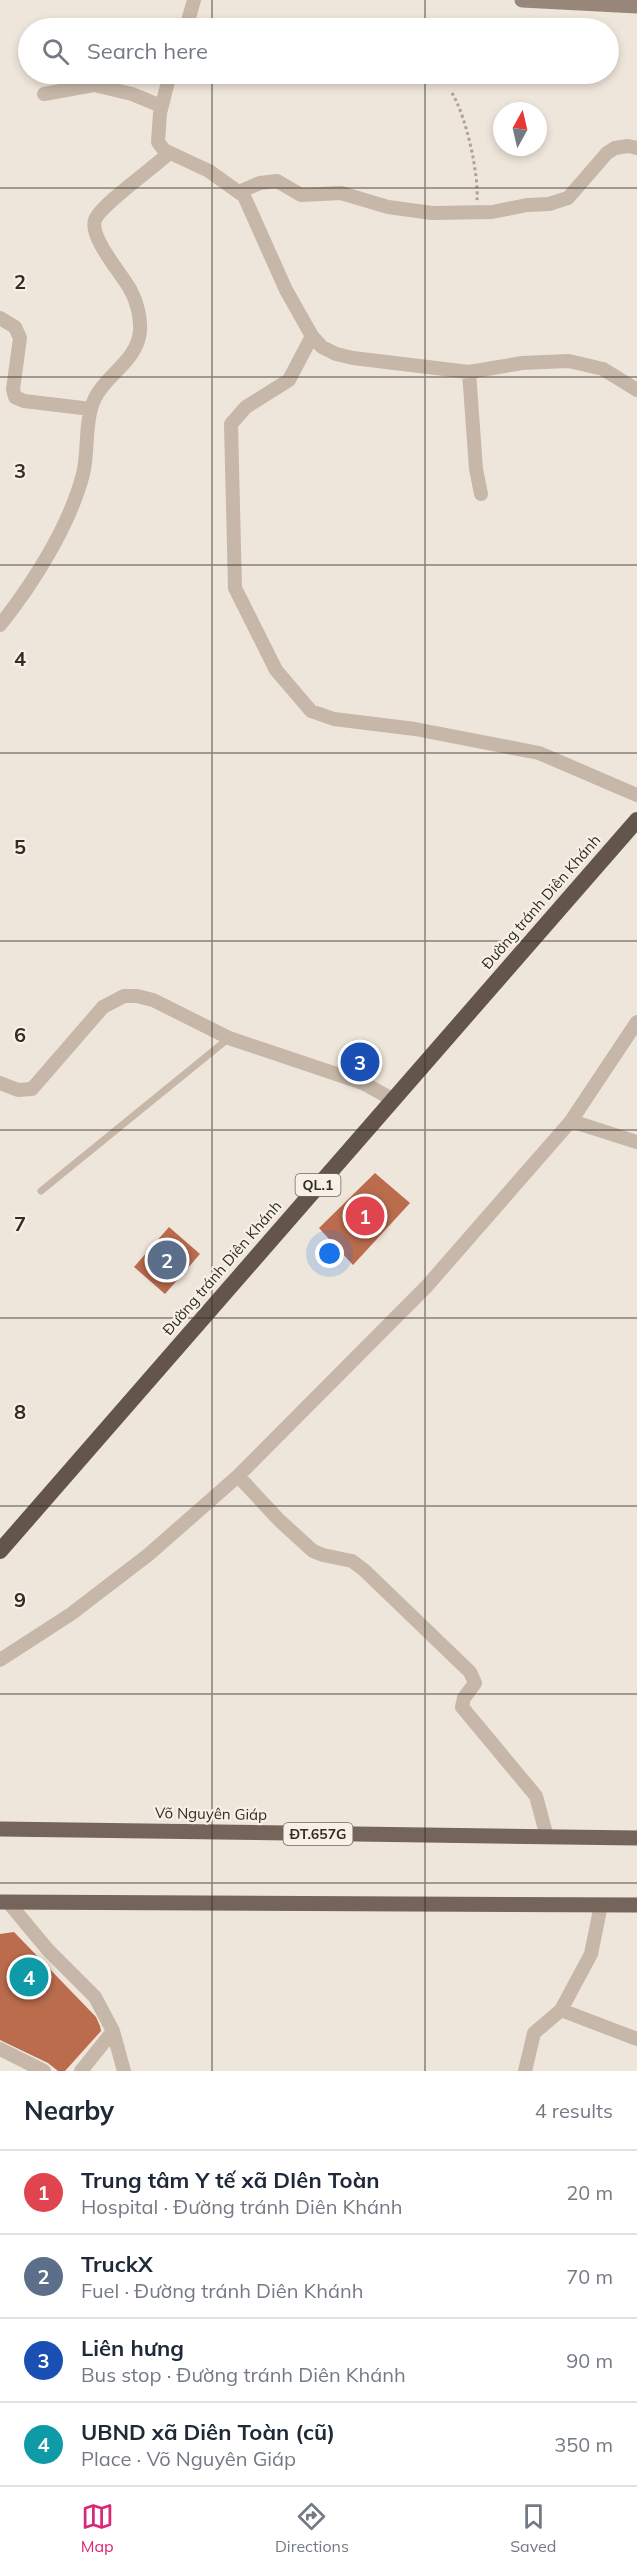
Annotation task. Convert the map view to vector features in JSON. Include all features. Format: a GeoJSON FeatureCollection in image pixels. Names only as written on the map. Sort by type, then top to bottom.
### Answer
{"type":"FeatureCollection","features":[{"type":"Feature","properties":{"kind":"highway","name":"Đường tránh Diên Khánh"},"geometry":{"type":"LineString","coordinates":[[0,1551],[637,820]]}},
{"type":"Feature","properties":{"kind":"main road"},"geometry":{"type":"LineString","coordinates":[[522,0],[595,2],[637,6]]}},
{"type":"Feature","properties":{"kind":"main road","name":"Võ Nguyên Giáp"},"geometry":{"type":"LineString","coordinates":[[0,1829],[637,1838]]}},
{"type":"Feature","properties":{"kind":"main road"},"geometry":{"type":"LineString","coordinates":[[4,1902],[637,1905]]}},
{"type":"Feature","properties":{"kind":"street"},"geometry":{"type":"LineString","coordinates":[[189,18],[194,0]]}},
{"type":"Feature","properties":{"kind":"street"},"geometry":{"type":"LineString","coordinates":[[167,84],[161,106],[158,142],[169,153],[209,171],[239,192],[251,209],[286,290],[312,336],[322,347],[336,354],[469,372],[522,363],[569,361],[603,369],[637,390]]}},
{"type":"Feature","properties":{"kind":"street"},"geometry":{"type":"LineString","coordinates":[[44,94],[94,85],[132,94],[161,106]]}},
{"type":"Feature","properties":{"kind":"street"},"geometry":{"type":"LineString","coordinates":[[239,192],[260,183],[277,181],[294,193],[302,195],[341,194],[401,209],[432,213],[476,213],[549,204],[568,198],[607,153],[615,148],[628,146],[637,148]]}},
{"type":"Feature","properties":{"kind":"street"},"geometry":{"type":"LineString","coordinates":[[0,624],[32,582],[69,511],[81,483],[91,409],[98,392],[116,374],[135,348],[140,332],[134,298],[98,238],[94,227],[95,219],[105,207],[169,153]]}},
{"type":"Feature","properties":{"kind":"street"},"geometry":{"type":"LineString","coordinates":[[0,318],[15,327],[20,338],[13,389],[15,397],[91,409]]}},
{"type":"Feature","properties":{"kind":"street"},"geometry":{"type":"LineString","coordinates":[[312,336],[289,380],[246,407],[231,424],[235,588],[276,670],[311,711],[334,718],[415,729],[539,753],[637,795]]}},
{"type":"Feature","properties":{"kind":"street"},"geometry":{"type":"LineString","coordinates":[[469,372],[481,494]]}},
{"type":"Feature","properties":{"kind":"street"},"geometry":{"type":"LineString","coordinates":[[0,1083],[18,1090],[32,1089],[103,1007],[124,996],[153,1000],[230,1038],[363,1083],[392,1099]]}},
{"type":"Feature","properties":{"kind":"street"},"geometry":{"type":"LineString","coordinates":[[0,1660],[50,1630],[148,1555],[238,1476],[427,1286],[571,1120],[637,1022]]}},
{"type":"Feature","properties":{"kind":"street"},"geometry":{"type":"LineString","coordinates":[[571,1120],[637,1142]]}},
{"type":"Feature","properties":{"kind":"street"},"geometry":{"type":"LineString","coordinates":[[238,1476],[279,1520],[313,1551],[323,1556],[352,1561],[364,1570],[470,1672],[475,1683],[464,1698],[462,1707],[536,1796],[547,1837]]}},
{"type":"Feature","properties":{"kind":"street"},"geometry":{"type":"LineString","coordinates":[[4,1902],[95,1997],[113,2031],[124,2071]]}},
{"type":"Feature","properties":{"kind":"street"},"geometry":{"type":"LineString","coordinates":[[525,2071],[534,2033],[561,2010],[591,1954],[601,1905]]}},
{"type":"Feature","properties":{"kind":"street"},"geometry":{"type":"LineString","coordinates":[[561,2010],[637,2039]]}},
{"type":"Feature","properties":{"kind":"street"},"geometry":{"type":"LineString","coordinates":[[81,2071],[113,2031]]}},
{"type":"Feature","properties":{"kind":"street"},"geometry":{"type":"LineString","coordinates":[[0,2049],[44,2071]]}},
{"type":"Feature","properties":{"kind":"lane"},"geometry":{"type":"LineString","coordinates":[[41,1191],[230,1038]]}},
{"type":"Feature","properties":{"kind":"path"},"geometry":{"type":"LineString","coordinates":[[452,93],[461,106],[478,177],[476,213]]}},
{"type":"Feature","properties":{"kind":"building"},"geometry":{"type":"Polygon","coordinates":[[[375,1173],[410,1203],[353,1265],[319,1228],[375,1173]]]}},
{"type":"Feature","properties":{"kind":"building"},"geometry":{"type":"Polygon","coordinates":[[[169,1227],[200,1254],[165,1294],[134,1267],[169,1227]]]}},
{"type":"Feature","properties":{"kind":"building"},"geometry":{"type":"Polygon","coordinates":[[[14,1932],[96,2017],[100,2026],[101,2031],[65,2071],[58,2071],[48,2063],[0,2040],[0,1934],[14,1932]]]}},
{"type":"Feature","properties":{"kind":"place","name":"Liên hưng"},"geometry":{"type":"Point","coordinates":[360,1062]}},
{"type":"Feature","properties":{"kind":"place","name":"Trung tâm Y tế xã DIên Toàn"},"geometry":{"type":"Point","coordinates":[365,1216]}},
{"type":"Feature","properties":{"kind":"place","name":"TruckX"},"geometry":{"type":"Point","coordinates":[167,1260]}},
{"type":"Feature","properties":{"kind":"place","name":"UBND xã Diên Toàn (cũ)"},"geometry":{"type":"Point","coordinates":[29,1977]}}]}
